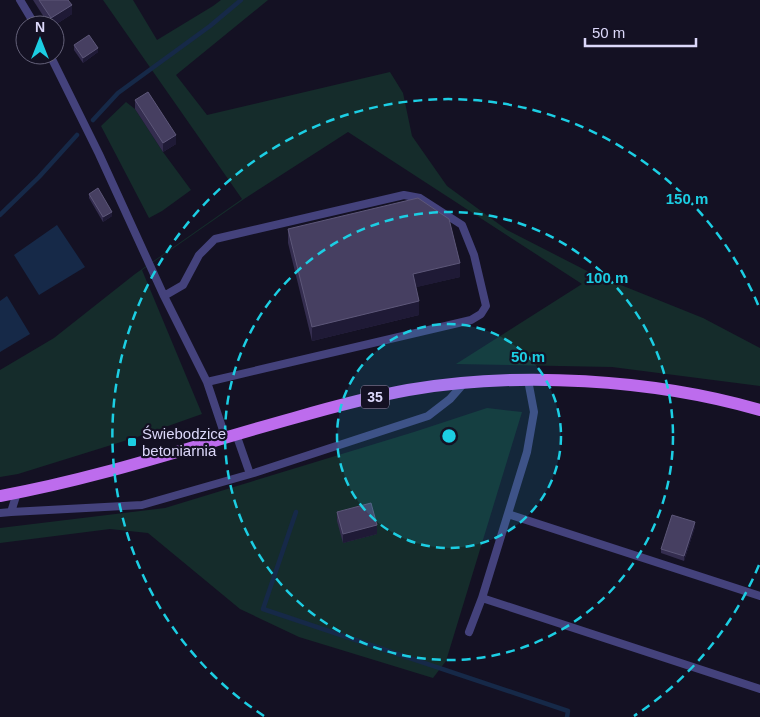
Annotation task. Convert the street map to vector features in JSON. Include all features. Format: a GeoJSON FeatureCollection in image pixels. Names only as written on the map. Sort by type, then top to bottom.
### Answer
{"type":"FeatureCollection","features":[{"type":"Feature","properties":{"kind":"main road","name":"35"},"geometry":{"type":"LineString","coordinates":[[0,496],[119,468],[334,407],[408,390],[464,383],[528,380],[600,383],[661,389],[712,398],[760,410]]}},
{"type":"Feature","properties":{"kind":"lane"},"geometry":{"type":"LineString","coordinates":[[20,0],[29,15]]}},
{"type":"Feature","properties":{"kind":"lane"},"geometry":{"type":"LineString","coordinates":[[55,65],[107,171],[164,296],[208,382],[250,474]]}},
{"type":"Feature","properties":{"kind":"lane"},"geometry":{"type":"LineString","coordinates":[[164,296],[183,285],[199,255],[214,240],[404,195],[420,198],[462,224],[474,255],[486,306],[481,314],[471,320],[208,382]]}},
{"type":"Feature","properties":{"kind":"lane"},"geometry":{"type":"LineString","coordinates":[[469,632],[482,598],[527,452],[534,412],[528,380]]}},
{"type":"Feature","properties":{"kind":"lane"},"geometry":{"type":"LineString","coordinates":[[0,513],[142,505],[250,474],[428,416],[450,398],[464,383]]}},
{"type":"Feature","properties":{"kind":"lane"},"geometry":{"type":"LineString","coordinates":[[11,512],[17,493]]}},
{"type":"Feature","properties":{"kind":"lane"},"geometry":{"type":"LineString","coordinates":[[508,514],[760,596]]}},
{"type":"Feature","properties":{"kind":"lane"},"geometry":{"type":"LineString","coordinates":[[482,598],[760,689]]}},
{"type":"Feature","properties":{"kind":"green space"},"geometry":{"type":"Polygon","coordinates":[[[103,0],[133,0],[157,40],[221,0],[268,0],[176,75],[207,115],[390,72],[403,93],[412,136],[447,186],[507,230],[591,273],[703,318],[760,348],[760,386],[612,367],[456,364],[582,284],[348,132],[244,199],[142,270],[202,414],[137,437],[18,474],[0,477],[0,370],[54,338],[135,274],[242,199],[103,0]]]}},
{"type":"Feature","properties":{"kind":"green space"},"geometry":{"type":"Polygon","coordinates":[[[126,102],[135,109],[191,190],[149,218],[101,126],[126,102]]]}},
{"type":"Feature","properties":{"kind":"green space"},"geometry":{"type":"Polygon","coordinates":[[[487,408],[522,412],[446,661],[433,678],[299,637],[240,609],[148,533],[110,529],[0,543],[0,528],[165,508],[487,408]]]}},
{"type":"Feature","properties":{"kind":"water"},"geometry":{"type":"Polygon","coordinates":[[[57,225],[85,267],[39,295],[14,255],[57,225]]]}},
{"type":"Feature","properties":{"kind":"water"},"geometry":{"type":"Polygon","coordinates":[[[7,296],[30,334],[0,352],[0,301],[7,296]]]}},
{"type":"Feature","properties":{"kind":"building"},"geometry":{"type":"Polygon","coordinates":[[[39,0],[68,0],[72,5],[56,15],[49,15],[39,0]]]}},
{"type":"Feature","properties":{"kind":"building"},"geometry":{"type":"Polygon","coordinates":[[[89,35],[98,48],[83,58],[74,45],[89,35]]]}},
{"type":"Feature","properties":{"kind":"building"},"geometry":{"type":"Polygon","coordinates":[[[148,92],[176,135],[163,143],[135,100],[148,92]]]}},
{"type":"Feature","properties":{"kind":"building"},"geometry":{"type":"Polygon","coordinates":[[[98,188],[112,212],[103,217],[89,194],[98,188]]]}},
{"type":"Feature","properties":{"kind":"building"},"geometry":{"type":"Polygon","coordinates":[[[418,198],[449,219],[460,263],[413,274],[419,301],[312,327],[288,229],[418,198]]]}},
{"type":"Feature","properties":{"kind":"building"},"geometry":{"type":"Polygon","coordinates":[[[371,503],[377,525],[343,534],[337,512],[371,503]]]}},
{"type":"Feature","properties":{"kind":"building"},"geometry":{"type":"Polygon","coordinates":[[[672,515],[695,522],[684,556],[661,549],[672,515]]]}},
{"type":"Feature","properties":{"kind":"waterway"},"geometry":{"type":"LineString","coordinates":[[93,120],[118,93],[210,26],[241,0]]}},
{"type":"Feature","properties":{"kind":"waterway"},"geometry":{"type":"LineString","coordinates":[[0,215],[39,177],[77,135]]}},
{"type":"Feature","properties":{"kind":"waterway"},"geometry":{"type":"LineString","coordinates":[[296,512],[263,609],[568,711],[567,717]]}},
{"type":"Feature","properties":{"kind":"place","name":"Świebodzice betoniarnia"},"geometry":{"type":"Point","coordinates":[132,442]}}]}
